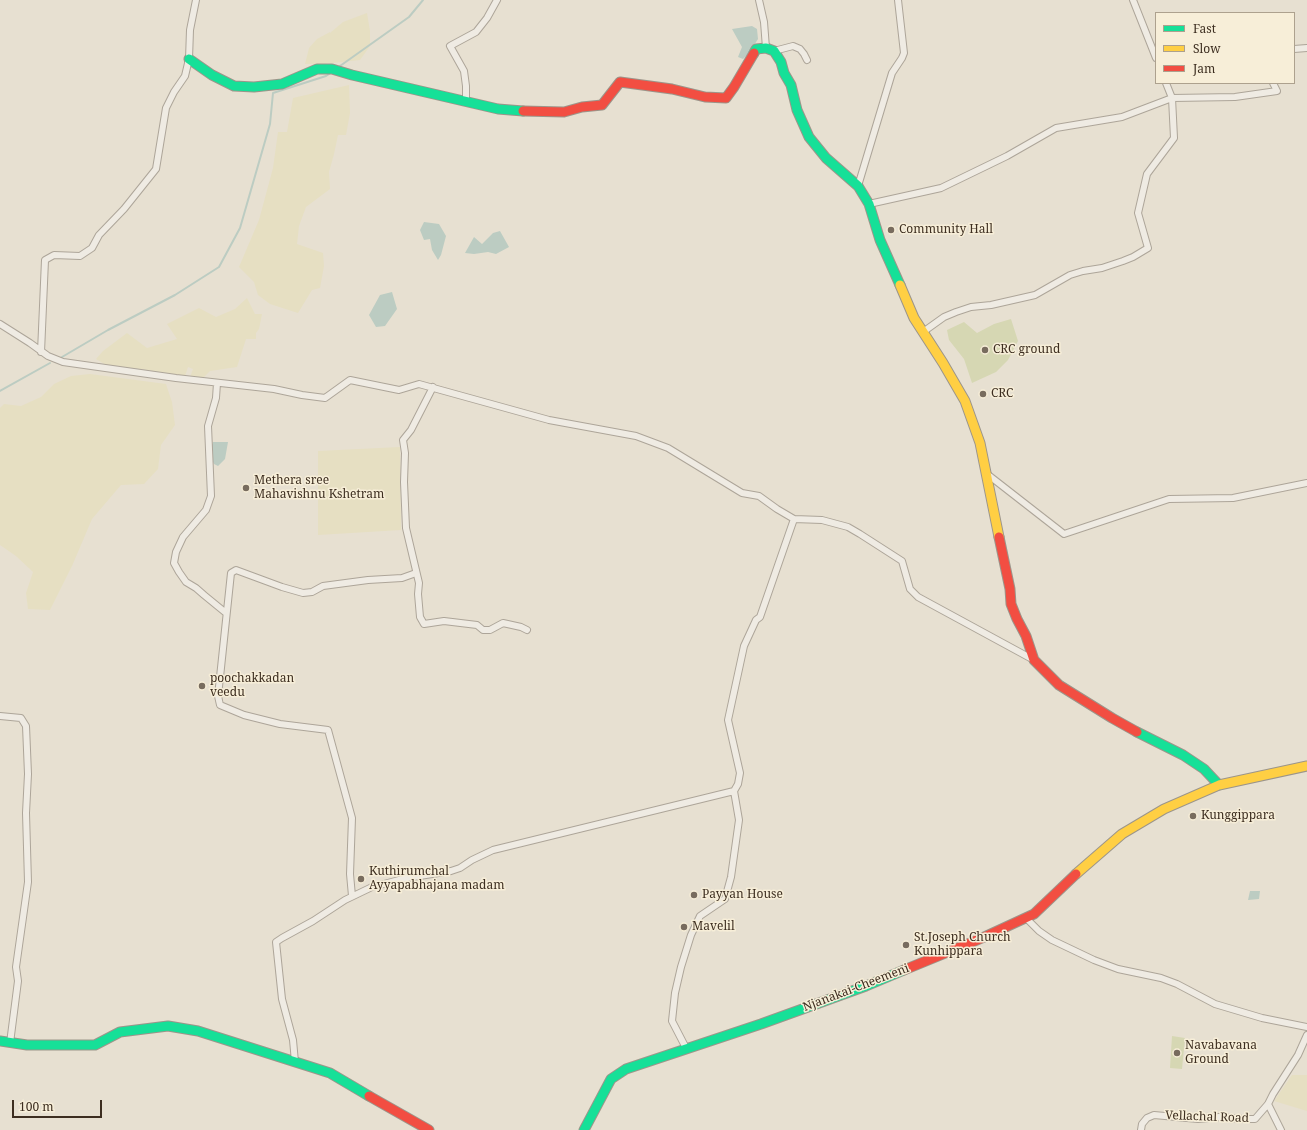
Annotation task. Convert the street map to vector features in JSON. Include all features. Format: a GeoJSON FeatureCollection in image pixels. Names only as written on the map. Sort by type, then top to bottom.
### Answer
{"type":"FeatureCollection","features":[{"type":"Feature","properties":{"kind":"street"},"geometry":{"type":"LineString","coordinates":[[41,352],[45,260],[54,255],[80,256],[92,248],[99,235],[124,209],[156,170],[166,108],[174,92],[185,76],[189,59],[190,30],[196,0]]}},
{"type":"Feature","properties":{"kind":"street"},"geometry":{"type":"LineString","coordinates":[[466,101],[464,71],[450,46],[476,32],[487,18],[497,0]]}},
{"type":"Feature","properties":{"kind":"street"},"geometry":{"type":"LineString","coordinates":[[758,0],[770,50],[781,62],[784,73],[791,85],[797,110],[810,137],[826,158],[858,186],[869,204],[880,240],[914,318],[965,401],[980,443],[1010,589],[1011,604],[1026,636],[1034,660]]}},
{"type":"Feature","properties":{"kind":"street"},"geometry":{"type":"LineString","coordinates":[[858,186],[892,73],[904,53],[898,0]]}},
{"type":"Feature","properties":{"kind":"street"},"geometry":{"type":"LineString","coordinates":[[1133,0],[1155,55]]}},
{"type":"Feature","properties":{"kind":"street"},"geometry":{"type":"LineString","coordinates":[[189,59],[212,75],[234,86],[282,84],[318,69],[332,69],[498,109],[532,112],[564,112],[582,107],[602,105],[620,82],[672,89],[705,97],[726,98],[756,49],[770,50],[793,46],[800,49],[807,60]]}},
{"type":"Feature","properties":{"kind":"street"},"geometry":{"type":"LineString","coordinates":[[1295,49],[1307,48]]}},
{"type":"Feature","properties":{"kind":"street"},"geometry":{"type":"LineString","coordinates":[[923,332],[944,317],[956,312],[971,307],[991,305],[1035,295],[1070,276],[1083,271],[1102,268],[1123,261],[1148,248],[1138,213],[1147,174],[1174,138],[1172,98],[1166,84]]}},
{"type":"Feature","properties":{"kind":"street"},"geometry":{"type":"LineString","coordinates":[[869,204],[941,188],[1007,156],[1056,128],[1122,117],[1172,98],[1235,97],[1277,91],[1274,84]]}},
{"type":"Feature","properties":{"kind":"street"},"geometry":{"type":"LineString","coordinates":[[0,324],[41,352],[63,362],[168,377],[274,389],[325,398],[350,380],[399,390],[419,384],[549,420],[636,436],[668,448],[742,493],[759,496],[794,518],[822,520],[848,527],[860,534],[902,561],[910,589],[918,597],[1034,660],[1059,685],[1126,725],[1183,755],[1204,769],[1219,785]]}},
{"type":"Feature","properties":{"kind":"street"},"geometry":{"type":"LineString","coordinates":[[217,383],[216,398],[208,426],[211,496],[206,510],[183,537],[176,552],[174,564],[186,582],[196,588],[226,613]]}},
{"type":"Feature","properties":{"kind":"street"},"geometry":{"type":"LineString","coordinates":[[433,387],[411,430],[403,440],[405,453],[404,482],[406,528],[419,583],[418,594],[420,617],[424,624],[444,621],[477,625],[483,630],[490,630],[503,623],[521,626],[527,630]]}},
{"type":"Feature","properties":{"kind":"street"},"geometry":{"type":"LineString","coordinates":[[987,474],[1064,534],[1169,500],[1234,498],[1307,483]]}},
{"type":"Feature","properties":{"kind":"street"},"geometry":{"type":"LineString","coordinates":[[686,1048],[672,1021],[675,993],[681,967],[691,935],[700,916],[726,899],[739,820],[734,791],[738,784],[740,773],[728,720],[744,646],[756,620],[760,617],[794,518]]}},
{"type":"Feature","properties":{"kind":"street"},"geometry":{"type":"LineString","coordinates":[[352,896],[350,874],[352,818],[328,730],[280,724],[244,715],[220,705],[218,696],[230,573],[236,570],[302,593],[312,592],[324,586],[368,580],[402,578],[416,573]]}},
{"type":"Feature","properties":{"kind":"street"},"geometry":{"type":"LineString","coordinates":[[0,716],[21,718],[26,726],[28,774],[26,813],[28,882],[16,967],[18,981],[10,1043]]}},
{"type":"Feature","properties":{"kind":"street","name":"Njanakai-Cheemeni"},"geometry":{"type":"LineString","coordinates":[[584,1130],[611,1079],[626,1069],[761,1024],[866,986],[982,938],[1034,914],[1074,875],[1122,834],[1164,809],[1219,785],[1307,766]]}},
{"type":"Feature","properties":{"kind":"street"},"geometry":{"type":"LineString","coordinates":[[295,1062],[293,1040],[282,999],[276,942],[282,938],[313,921],[352,896],[372,886],[407,878],[451,871],[460,868],[472,860],[493,850],[734,791]]}},
{"type":"Feature","properties":{"kind":"street"},"geometry":{"type":"LineString","coordinates":[[1026,918],[1039,931],[1052,940],[1094,960],[1118,969],[1161,978],[1177,984],[1216,1004],[1262,1018],[1307,1027]]}},
{"type":"Feature","properties":{"kind":"street"},"geometry":{"type":"LineString","coordinates":[[0,1041],[27,1046],[95,1045],[120,1032],[168,1026],[198,1031],[330,1073],[429,1130]]}},
{"type":"Feature","properties":{"kind":"street","name":"Vellachal Road"},"geometry":{"type":"LineString","coordinates":[[1141,1130],[1142,1124],[1147,1118],[1154,1115],[1198,1118],[1219,1117],[1255,1119],[1268,1104],[1298,1055],[1307,1035]]}},
{"type":"Feature","properties":{"kind":"street"},"geometry":{"type":"LineString","coordinates":[[1268,1104],[1281,1130]]}},
{"type":"Feature","properties":{"kind":"shaded area"},"geometry":{"type":"Polygon","coordinates":[[[367,13],[370,31],[370,46],[360,60],[323,64],[305,64],[309,48],[317,39],[330,33],[343,22],[367,13]]]}},
{"type":"Feature","properties":{"kind":"shaded area"},"geometry":{"type":"Polygon","coordinates":[[[752,26],[757,29],[758,39],[743,59],[738,57],[742,47],[732,29],[752,26]]]}},
{"type":"Feature","properties":{"kind":"shaded area"},"geometry":{"type":"Polygon","coordinates":[[[349,85],[350,113],[346,135],[338,135],[329,172],[330,189],[306,207],[299,226],[297,244],[323,253],[324,266],[320,288],[312,290],[298,313],[270,304],[258,295],[254,282],[239,267],[259,220],[273,168],[278,132],[287,132],[293,98],[349,85]]]}},
{"type":"Feature","properties":{"kind":"shaded area"},"geometry":{"type":"Polygon","coordinates":[[[424,222],[439,224],[446,236],[441,255],[438,260],[432,250],[430,239],[424,240],[420,230],[424,222]]]}},
{"type":"Feature","properties":{"kind":"shaded area"},"geometry":{"type":"Polygon","coordinates":[[[500,231],[509,247],[496,254],[488,252],[474,254],[465,253],[474,237],[482,244],[493,233],[500,231]]]}},
{"type":"Feature","properties":{"kind":"shaded area"},"geometry":{"type":"Polygon","coordinates":[[[392,292],[397,309],[385,326],[376,327],[369,315],[380,295],[392,292]]]}},
{"type":"Feature","properties":{"kind":"shaded area"},"geometry":{"type":"Polygon","coordinates":[[[247,298],[255,314],[262,314],[259,329],[256,333],[256,339],[246,339],[237,367],[210,371],[203,378],[190,377],[193,369],[188,367],[185,376],[106,365],[96,359],[103,351],[127,333],[147,348],[177,339],[167,324],[199,308],[216,317],[235,309],[247,298]]]}},
{"type":"Feature","properties":{"kind":"shaded area"},"geometry":{"type":"Polygon","coordinates":[[[90,374],[166,384],[172,402],[175,425],[161,445],[158,469],[144,484],[121,485],[92,519],[72,566],[50,610],[28,609],[26,593],[33,572],[16,556],[0,545],[0,408],[4,404],[21,406],[41,397],[54,384],[71,376],[90,374]]]}},
{"type":"Feature","properties":{"kind":"shaded area"},"geometry":{"type":"Polygon","coordinates":[[[213,442],[228,442],[225,459],[218,466],[214,464],[209,454],[213,442]]]}},
{"type":"Feature","properties":{"kind":"shaded area"},"geometry":{"type":"Polygon","coordinates":[[[400,447],[401,530],[318,535],[318,451],[400,447]]]}},
{"type":"Feature","properties":{"kind":"shaded area"},"geometry":{"type":"Polygon","coordinates":[[[1250,891],[1260,891],[1259,899],[1248,900],[1250,891]]]}},
{"type":"Feature","properties":{"kind":"shaded area"},"geometry":{"type":"Polygon","coordinates":[[[1292,1075],[1307,1075],[1307,1111],[1274,1101],[1292,1075]]]}},
{"type":"Feature","properties":{"kind":"green space","name":"CRC ground"},"geometry":{"type":"Polygon","coordinates":[[[1011,319],[1018,341],[1008,360],[996,372],[972,383],[964,359],[949,340],[947,330],[964,322],[977,333],[994,324],[1011,319]]]}},
{"type":"Feature","properties":{"kind":"green space","name":"Navabavana Ground"},"geometry":{"type":"Polygon","coordinates":[[[1172,1036],[1185,1038],[1182,1069],[1170,1068],[1172,1036]]]}},
{"type":"Feature","properties":{"kind":"waterway"},"geometry":{"type":"LineString","coordinates":[[340,66],[409,17],[423,0]]}},
{"type":"Feature","properties":{"kind":"waterway"},"geometry":{"type":"LineString","coordinates":[[62,357],[108,330],[175,295],[219,267],[240,228],[270,124],[273,93],[329,74]]}},
{"type":"Feature","properties":{"kind":"waterway"},"geometry":{"type":"LineString","coordinates":[[0,391],[50,363]]}},
{"type":"Feature","properties":{"kind":"traffic: fast"},"geometry":{"type":"LineString","coordinates":[[754,53],[756,49],[766,48],[774,51],[781,62],[784,73],[791,85],[797,110],[809,137],[826,158],[858,186],[869,204],[880,240],[900,285]]}},
{"type":"Feature","properties":{"kind":"traffic: fast"},"geometry":{"type":"LineString","coordinates":[[189,59],[212,75],[234,86],[254,87],[282,84],[317,69],[332,69],[498,109],[523,111]]}},
{"type":"Feature","properties":{"kind":"traffic: fast"},"geometry":{"type":"LineString","coordinates":[[1137,732],[1183,755],[1204,769],[1219,785]]}},
{"type":"Feature","properties":{"kind":"traffic: fast"},"geometry":{"type":"LineString","coordinates":[[584,1130],[611,1079],[626,1069],[761,1024],[866,986],[904,970]]}},
{"type":"Feature","properties":{"kind":"traffic: fast"},"geometry":{"type":"LineString","coordinates":[[0,1041],[27,1045],[95,1045],[120,1032],[168,1026],[198,1031],[330,1073],[369,1096]]}},
{"type":"Feature","properties":{"kind":"traffic: slow"},"geometry":{"type":"LineString","coordinates":[[900,285],[914,318],[965,401],[980,443],[999,537]]}},
{"type":"Feature","properties":{"kind":"traffic: slow"},"geometry":{"type":"LineString","coordinates":[[1076,874],[1122,834],[1164,809],[1219,785],[1307,766]]}},
{"type":"Feature","properties":{"kind":"traffic: jam"},"geometry":{"type":"LineString","coordinates":[[523,111],[564,112],[582,107],[602,105],[620,82],[672,89],[705,97],[726,98],[754,53]]}},
{"type":"Feature","properties":{"kind":"traffic: jam"},"geometry":{"type":"LineString","coordinates":[[999,537],[1010,589],[1011,604],[1026,636],[1034,660],[1059,685],[1137,732]]}},
{"type":"Feature","properties":{"kind":"traffic: jam"},"geometry":{"type":"LineString","coordinates":[[904,970],[982,938],[1034,914],[1076,874]]}},
{"type":"Feature","properties":{"kind":"traffic: jam"},"geometry":{"type":"LineString","coordinates":[[369,1096],[429,1130]]}},
{"type":"Feature","properties":{"kind":"place","name":"Community Hall"},"geometry":{"type":"Point","coordinates":[891,230]}},
{"type":"Feature","properties":{"kind":"place","name":"CRC ground"},"geometry":{"type":"Point","coordinates":[985,350]}},
{"type":"Feature","properties":{"kind":"place","name":"CRC"},"geometry":{"type":"Point","coordinates":[983,394]}},
{"type":"Feature","properties":{"kind":"place","name":"Methera sree Mahavishnu Kshetram"},"geometry":{"type":"Point","coordinates":[246,488]}},
{"type":"Feature","properties":{"kind":"place","name":"poochakkadan veedu"},"geometry":{"type":"Point","coordinates":[202,686]}},
{"type":"Feature","properties":{"kind":"place","name":"Kunggippara"},"geometry":{"type":"Point","coordinates":[1193,816]}},
{"type":"Feature","properties":{"kind":"place","name":"Kuthirumchal Ayyapabhajana madam"},"geometry":{"type":"Point","coordinates":[361,879]}},
{"type":"Feature","properties":{"kind":"place","name":"Payyan House"},"geometry":{"type":"Point","coordinates":[694,895]}},
{"type":"Feature","properties":{"kind":"place","name":"Mavelil"},"geometry":{"type":"Point","coordinates":[684,927]}},
{"type":"Feature","properties":{"kind":"place","name":"St.Joseph Church Kunhippara"},"geometry":{"type":"Point","coordinates":[906,945]}},
{"type":"Feature","properties":{"kind":"place","name":"Navabavana Ground"},"geometry":{"type":"Point","coordinates":[1177,1053]}}]}
